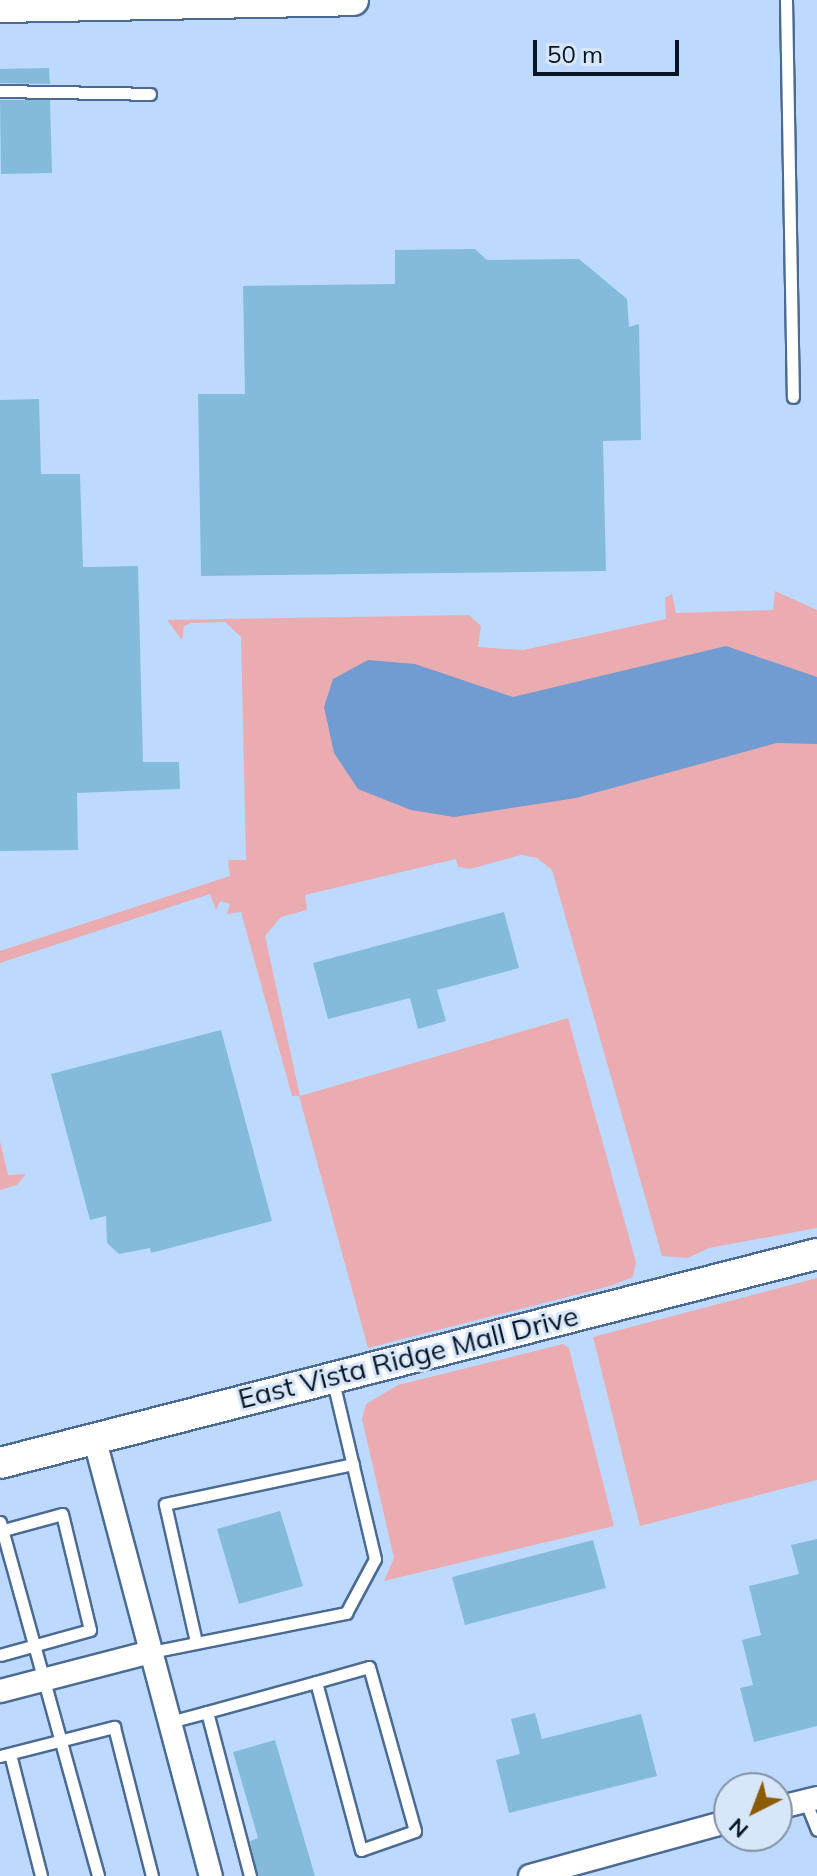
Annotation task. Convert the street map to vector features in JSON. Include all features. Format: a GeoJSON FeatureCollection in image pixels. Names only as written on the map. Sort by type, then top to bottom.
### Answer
{"type":"FeatureCollection","features":[{"type":"Feature","properties":{"kind":"main road"},"geometry":{"type":"LineString","coordinates":[[0,7],[353,0]]}},
{"type":"Feature","properties":{"kind":"main road","name":"East Vista Ridge Mall Drive"},"geometry":{"type":"LineString","coordinates":[[0,1463],[817,1254]]}},
{"type":"Feature","properties":{"kind":"street"},"geometry":{"type":"LineString","coordinates":[[94,1437],[211,1876]]}},
{"type":"Feature","properties":{"kind":"street"},"geometry":{"type":"LineString","coordinates":[[0,1691],[151,1652]]}},
{"type":"Feature","properties":{"kind":"street"},"geometry":{"type":"LineString","coordinates":[[530,1876],[713,1825]]}},
{"type":"Feature","properties":{"kind":"lane"},"geometry":{"type":"LineString","coordinates":[[786,0],[793,397]]}},
{"type":"Feature","properties":{"kind":"lane"},"geometry":{"type":"LineString","coordinates":[[0,91],[150,94]]}},
{"type":"Feature","properties":{"kind":"lane"},"geometry":{"type":"LineString","coordinates":[[151,1652],[346,1613],[375,1559],[332,1376]]}},
{"type":"Feature","properties":{"kind":"lane"},"geometry":{"type":"LineString","coordinates":[[196,1642],[165,1504],[353,1464]]}},
{"type":"Feature","properties":{"kind":"lane"},"geometry":{"type":"LineString","coordinates":[[0,1655],[35,1645],[90,1630],[62,1514],[1,1528],[35,1645],[44,1680],[64,1740],[98,1876]]}},
{"type":"Feature","properties":{"kind":"lane"},"geometry":{"type":"LineString","coordinates":[[170,1722],[369,1667],[415,1831],[361,1850],[316,1682]]}},
{"type":"Feature","properties":{"kind":"lane"},"geometry":{"type":"LineString","coordinates":[[207,1712],[250,1876]]}},
{"type":"Feature","properties":{"kind":"lane"},"geometry":{"type":"LineString","coordinates":[[41,1876],[5,1755],[114,1727],[152,1876]]}},
{"type":"Feature","properties":{"kind":"lane"},"geometry":{"type":"LineString","coordinates":[[811,1799],[817,1830]]}},
{"type":"Feature","properties":{"kind":"shaded area"},"geometry":{"type":"Polygon","coordinates":[[[775,591],[817,610],[817,1228],[709,1248],[688,1258],[662,1256],[552,870],[537,858],[521,855],[470,869],[458,867],[456,859],[305,895],[307,910],[281,917],[265,936],[300,1096],[568,1018],[636,1262],[633,1277],[610,1286],[368,1348],[299,1096],[292,1096],[241,912],[227,914],[230,904],[220,901],[216,910],[210,894],[0,963],[0,951],[230,876],[228,860],[246,860],[241,637],[225,622],[191,623],[184,626],[182,640],[167,620],[469,615],[481,626],[478,647],[523,650],[666,619],[665,598],[672,594],[676,613],[773,610],[775,591]]]}},
{"type":"Feature","properties":{"kind":"shaded area"},"geometry":{"type":"Polygon","coordinates":[[[0,1141],[8,1175],[26,1174],[17,1185],[0,1190],[0,1141]]]}},
{"type":"Feature","properties":{"kind":"shaded area"},"geometry":{"type":"Polygon","coordinates":[[[817,1278],[817,1480],[640,1526],[593,1337],[817,1278]]]}},
{"type":"Feature","properties":{"kind":"shaded area"},"geometry":{"type":"Polygon","coordinates":[[[563,1344],[569,1348],[614,1526],[384,1581],[394,1558],[362,1419],[366,1404],[398,1385],[563,1344]]]}},
{"type":"Feature","properties":{"kind":"water"},"geometry":{"type":"Polygon","coordinates":[[[726,646],[817,677],[817,744],[777,743],[576,798],[454,817],[411,810],[358,789],[334,753],[324,707],[333,679],[368,660],[415,664],[513,697],[726,646]]]}},
{"type":"Feature","properties":{"kind":"building"},"geometry":{"type":"Polygon","coordinates":[[[49,68],[50,84],[0,83],[0,69],[49,68]]]}},
{"type":"Feature","properties":{"kind":"building"},"geometry":{"type":"Polygon","coordinates":[[[0,100],[50,100],[52,173],[1,174],[0,100]]]}},
{"type":"Feature","properties":{"kind":"building"},"geometry":{"type":"Polygon","coordinates":[[[475,249],[487,260],[579,259],[627,299],[629,327],[639,324],[641,440],[603,441],[606,571],[201,576],[198,394],[245,394],[243,286],[395,284],[395,250],[475,249]]]}},
{"type":"Feature","properties":{"kind":"building"},"geometry":{"type":"Polygon","coordinates":[[[39,399],[41,474],[80,474],[83,567],[138,566],[143,762],[179,762],[180,789],[77,793],[78,850],[0,851],[0,400],[39,399]]]}},
{"type":"Feature","properties":{"kind":"building"},"geometry":{"type":"Polygon","coordinates":[[[504,912],[519,968],[437,990],[446,1021],[418,1029],[410,998],[328,1019],[313,963],[504,912]]]}},
{"type":"Feature","properties":{"kind":"building"},"geometry":{"type":"Polygon","coordinates":[[[221,1030],[272,1221],[151,1253],[150,1248],[119,1254],[107,1243],[106,1216],[90,1220],[51,1074],[221,1030]]]}},
{"type":"Feature","properties":{"kind":"building"},"geometry":{"type":"Polygon","coordinates":[[[280,1511],[303,1586],[239,1604],[217,1529],[280,1511]]]}},
{"type":"Feature","properties":{"kind":"building"},"geometry":{"type":"Polygon","coordinates":[[[817,1539],[817,1726],[754,1742],[740,1688],[753,1685],[742,1640],[761,1635],[749,1586],[799,1574],[791,1545],[817,1539]]]}},
{"type":"Feature","properties":{"kind":"building"},"geometry":{"type":"Polygon","coordinates":[[[593,1540],[606,1588],[465,1625],[452,1577],[593,1540]]]}},
{"type":"Feature","properties":{"kind":"building"},"geometry":{"type":"Polygon","coordinates":[[[535,1713],[542,1739],[641,1714],[657,1776],[509,1813],[496,1760],[520,1754],[511,1719],[535,1713]]]}},
{"type":"Feature","properties":{"kind":"building"},"geometry":{"type":"Polygon","coordinates":[[[275,1740],[315,1876],[258,1876],[250,1841],[258,1838],[233,1752],[275,1740]]]}}]}
